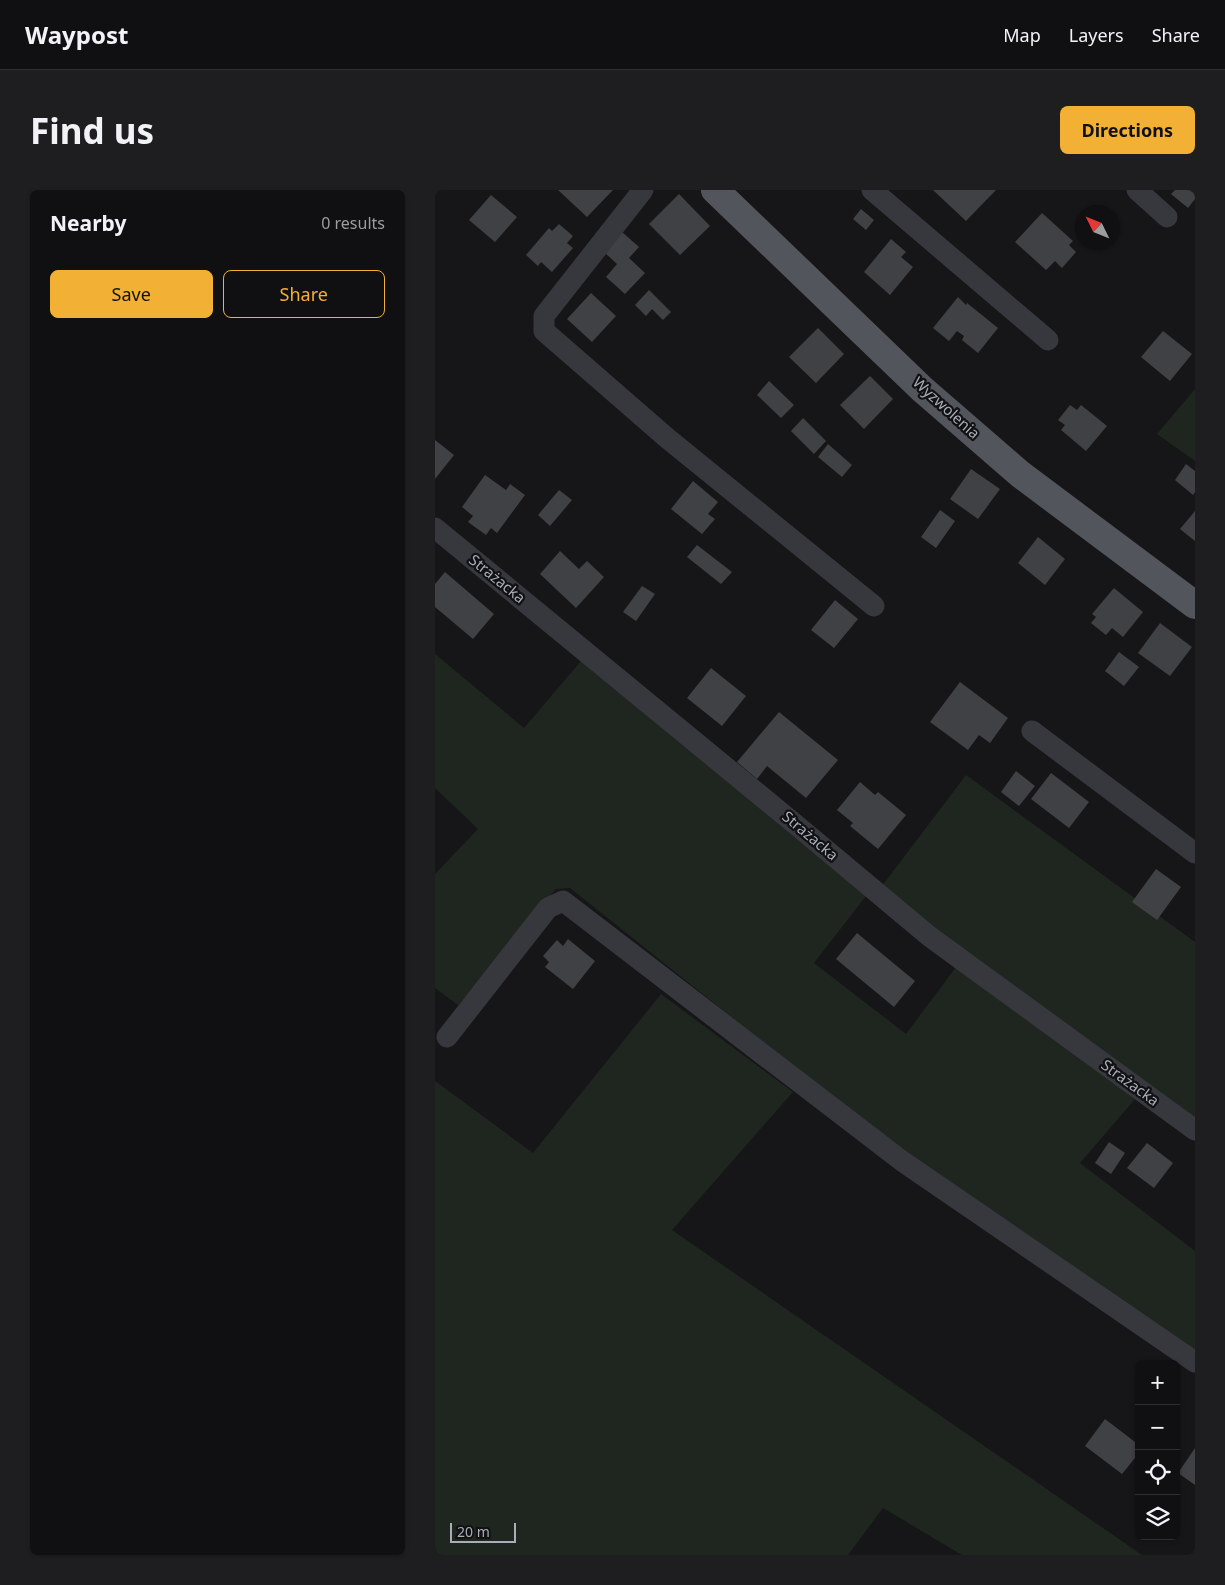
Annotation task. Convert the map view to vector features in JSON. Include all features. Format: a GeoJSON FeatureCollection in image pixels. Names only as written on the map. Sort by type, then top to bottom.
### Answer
{"type":"FeatureCollection","features":[{"type":"Feature","properties":{"kind":"main road","name":"Wyzwolenia"},"geometry":{"type":"LineString","coordinates":[[715,190],[922,388],[1020,474],[1195,605]]}},
{"type":"Feature","properties":{"kind":"street"},"geometry":{"type":"LineString","coordinates":[[643,190],[544,316],[544,331],[667,438],[874,606]]}},
{"type":"Feature","properties":{"kind":"street"},"geometry":{"type":"LineString","coordinates":[[872,190],[1048,340]]}},
{"type":"Feature","properties":{"kind":"street"},"geometry":{"type":"LineString","coordinates":[[1137,190],[1167,218]]}},
{"type":"Feature","properties":{"kind":"street","name":"Strażacka"},"geometry":{"type":"LineString","coordinates":[[435,528],[929,936],[1195,1130]]}},
{"type":"Feature","properties":{"kind":"street"},"geometry":{"type":"LineString","coordinates":[[1032,731],[1195,853]]}},
{"type":"Feature","properties":{"kind":"street"},"geometry":{"type":"LineString","coordinates":[[447,1037],[548,908],[563,901],[902,1161],[1195,1362]]}},
{"type":"Feature","properties":{"kind":"shaded area"},"geometry":{"type":"Polygon","coordinates":[[[1195,389],[1195,461],[1157,434],[1195,389]]]}},
{"type":"Feature","properties":{"kind":"shaded area"},"geometry":{"type":"Polygon","coordinates":[[[435,654],[524,728],[581,661],[866,896],[814,963],[906,1034],[956,967],[1136,1098],[1080,1163],[1195,1251],[1195,1352],[859,1119],[570,888],[556,889],[458,1005],[435,988],[435,874],[478,829],[435,788],[435,654]]]}},
{"type":"Feature","properties":{"kind":"shaded area"},"geometry":{"type":"Polygon","coordinates":[[[966,775],[1195,942],[1195,1123],[973,958],[882,886],[966,775]]]}},
{"type":"Feature","properties":{"kind":"shaded area"},"geometry":{"type":"Polygon","coordinates":[[[661,994],[793,1092],[672,1230],[1142,1555],[962,1555],[883,1508],[848,1555],[435,1555],[435,1081],[533,1153],[661,994]]]}},
{"type":"Feature","properties":{"kind":"building"},"geometry":{"type":"Polygon","coordinates":[[[558,190],[613,190],[587,217],[558,190]]]}},
{"type":"Feature","properties":{"kind":"building"},"geometry":{"type":"Polygon","coordinates":[[[933,190],[996,190],[966,221],[933,190]]]}},
{"type":"Feature","properties":{"kind":"building"},"geometry":{"type":"Polygon","coordinates":[[[1175,190],[1195,190],[1195,199],[1188,208],[1171,194],[1175,190]]]}},
{"type":"Feature","properties":{"kind":"building"},"geometry":{"type":"Polygon","coordinates":[[[679,194],[710,226],[680,255],[649,224],[679,194]]]}},
{"type":"Feature","properties":{"kind":"building"},"geometry":{"type":"Polygon","coordinates":[[[491,195],[517,217],[495,242],[469,220],[491,195]]]}},
{"type":"Feature","properties":{"kind":"building"},"geometry":{"type":"Polygon","coordinates":[[[861,209],[874,220],[866,230],[853,219],[861,209]]]}},
{"type":"Feature","properties":{"kind":"building"},"geometry":{"type":"Polygon","coordinates":[[[1042,213],[1073,241],[1069,245],[1076,252],[1062,268],[1055,261],[1046,270],[1015,242],[1042,213]]]}},
{"type":"Feature","properties":{"kind":"building"},"geometry":{"type":"Polygon","coordinates":[[[559,224],[573,236],[567,243],[573,248],[552,272],[541,262],[538,266],[526,255],[549,228],[552,231],[559,224]]]}},
{"type":"Feature","properties":{"kind":"building"},"geometry":{"type":"Polygon","coordinates":[[[622,232],[639,247],[629,258],[645,273],[625,294],[606,277],[617,264],[604,252],[622,232]]]}},
{"type":"Feature","properties":{"kind":"building"},"geometry":{"type":"Polygon","coordinates":[[[891,239],[906,252],[901,257],[913,267],[890,295],[864,272],[891,239]]]}},
{"type":"Feature","properties":{"kind":"building"},"geometry":{"type":"Polygon","coordinates":[[[649,290],[671,312],[663,320],[652,309],[646,316],[635,305],[649,290]]]}},
{"type":"Feature","properties":{"kind":"building"},"geometry":{"type":"Polygon","coordinates":[[[591,293],[616,316],[592,342],[567,319],[591,293]]]}},
{"type":"Feature","properties":{"kind":"building"},"geometry":{"type":"Polygon","coordinates":[[[958,297],[998,328],[978,353],[962,340],[964,336],[957,331],[949,341],[933,328],[958,297]]]}},
{"type":"Feature","properties":{"kind":"building"},"geometry":{"type":"Polygon","coordinates":[[[818,328],[844,354],[816,383],[789,357],[818,328]]]}},
{"type":"Feature","properties":{"kind":"building"},"geometry":{"type":"Polygon","coordinates":[[[1163,331],[1192,354],[1170,381],[1141,357],[1163,331]]]}},
{"type":"Feature","properties":{"kind":"building"},"geometry":{"type":"Polygon","coordinates":[[[870,376],[893,399],[864,429],[840,405],[870,376]]]}},
{"type":"Feature","properties":{"kind":"building"},"geometry":{"type":"Polygon","coordinates":[[[769,381],[794,405],[781,418],[757,395],[769,381]]]}},
{"type":"Feature","properties":{"kind":"building"},"geometry":{"type":"Polygon","coordinates":[[[1070,405],[1077,410],[1081,405],[1107,426],[1086,451],[1061,430],[1065,425],[1058,420],[1070,405]]]}},
{"type":"Feature","properties":{"kind":"building"},"geometry":{"type":"Polygon","coordinates":[[[803,418],[826,441],[814,454],[791,431],[803,418]]]}},
{"type":"Feature","properties":{"kind":"building"},"geometry":{"type":"Polygon","coordinates":[[[435,440],[454,455],[435,479],[435,440]]]}},
{"type":"Feature","properties":{"kind":"building"},"geometry":{"type":"Polygon","coordinates":[[[828,444],[852,465],[842,477],[818,457],[828,444]]]}},
{"type":"Feature","properties":{"kind":"building"},"geometry":{"type":"Polygon","coordinates":[[[1186,464],[1195,471],[1195,492],[1193,495],[1175,480],[1186,464]]]}},
{"type":"Feature","properties":{"kind":"building"},"geometry":{"type":"Polygon","coordinates":[[[971,469],[1000,489],[978,519],[950,499],[971,469]]]}},
{"type":"Feature","properties":{"kind":"building"},"geometry":{"type":"Polygon","coordinates":[[[485,475],[506,490],[510,484],[525,495],[497,533],[491,528],[486,535],[468,522],[473,516],[462,507],[485,475]]]}},
{"type":"Feature","properties":{"kind":"building"},"geometry":{"type":"Polygon","coordinates":[[[693,481],[718,502],[708,514],[715,519],[702,534],[671,509],[693,481]]]}},
{"type":"Feature","properties":{"kind":"building"},"geometry":{"type":"Polygon","coordinates":[[[559,490],[572,500],[550,526],[538,515],[559,490]]]}},
{"type":"Feature","properties":{"kind":"building"},"geometry":{"type":"Polygon","coordinates":[[[940,510],[955,521],[936,548],[921,537],[940,510]]]}},
{"type":"Feature","properties":{"kind":"building"},"geometry":{"type":"Polygon","coordinates":[[[1195,511],[1195,541],[1180,529],[1195,511]]]}},
{"type":"Feature","properties":{"kind":"building"},"geometry":{"type":"Polygon","coordinates":[[[1038,537],[1065,559],[1045,585],[1018,563],[1038,537]]]}},
{"type":"Feature","properties":{"kind":"building"},"geometry":{"type":"Polygon","coordinates":[[[697,545],[732,572],[721,584],[687,557],[697,545]]]}},
{"type":"Feature","properties":{"kind":"building"},"geometry":{"type":"Polygon","coordinates":[[[560,551],[579,569],[587,561],[604,577],[576,608],[540,574],[560,551]]]}},
{"type":"Feature","properties":{"kind":"building"},"geometry":{"type":"Polygon","coordinates":[[[445,572],[494,614],[473,639],[435,607],[435,584],[445,572]]]}},
{"type":"Feature","properties":{"kind":"building"},"geometry":{"type":"Polygon","coordinates":[[[642,586],[655,594],[636,621],[623,612],[642,586]]]}},
{"type":"Feature","properties":{"kind":"building"},"geometry":{"type":"Polygon","coordinates":[[[1114,588],[1143,612],[1123,637],[1112,628],[1106,635],[1091,623],[1096,617],[1092,614],[1114,588]]]}},
{"type":"Feature","properties":{"kind":"building"},"geometry":{"type":"Polygon","coordinates":[[[835,600],[858,619],[834,648],[811,630],[835,600]]]}},
{"type":"Feature","properties":{"kind":"building"},"geometry":{"type":"Polygon","coordinates":[[[1160,623],[1192,647],[1170,676],[1138,653],[1160,623]]]}},
{"type":"Feature","properties":{"kind":"building"},"geometry":{"type":"Polygon","coordinates":[[[1119,652],[1139,667],[1124,686],[1105,671],[1119,652]]]}},
{"type":"Feature","properties":{"kind":"building"},"geometry":{"type":"Polygon","coordinates":[[[711,668],[746,696],[722,726],[687,698],[711,668]]]}},
{"type":"Feature","properties":{"kind":"building"},"geometry":{"type":"Polygon","coordinates":[[[960,682],[1008,718],[990,743],[979,735],[968,750],[930,722],[960,682]]]}},
{"type":"Feature","properties":{"kind":"building"},"geometry":{"type":"Polygon","coordinates":[[[779,712],[838,760],[806,798],[767,766],[757,779],[737,762],[779,712]]]}},
{"type":"Feature","properties":{"kind":"building"},"geometry":{"type":"Polygon","coordinates":[[[1016,771],[1035,786],[1019,806],[1001,792],[1016,771]]]}},
{"type":"Feature","properties":{"kind":"building"},"geometry":{"type":"Polygon","coordinates":[[[1051,773],[1089,802],[1069,828],[1031,799],[1051,773]]]}},
{"type":"Feature","properties":{"kind":"building"},"geometry":{"type":"Polygon","coordinates":[[[860,782],[875,795],[878,792],[906,815],[878,849],[850,826],[853,823],[837,810],[860,782]]]}},
{"type":"Feature","properties":{"kind":"building"},"geometry":{"type":"Polygon","coordinates":[[[1156,869],[1181,887],[1157,920],[1132,902],[1156,869]]]}},
{"type":"Feature","properties":{"kind":"building"},"geometry":{"type":"Polygon","coordinates":[[[857,933],[915,981],[894,1007],[836,959],[857,933]]]}},
{"type":"Feature","properties":{"kind":"building"},"geometry":{"type":"Polygon","coordinates":[[[568,939],[595,961],[573,989],[545,967],[549,962],[543,956],[557,940],[563,946],[568,939]]]}},
{"type":"Feature","properties":{"kind":"building"},"geometry":{"type":"Polygon","coordinates":[[[1109,1142],[1125,1153],[1111,1174],[1095,1163],[1109,1142]]]}},
{"type":"Feature","properties":{"kind":"building"},"geometry":{"type":"Polygon","coordinates":[[[1147,1143],[1173,1163],[1154,1188],[1127,1168],[1147,1143]]]}},
{"type":"Feature","properties":{"kind":"building"},"geometry":{"type":"Polygon","coordinates":[[[1105,1419],[1135,1442],[1135,1458],[1122,1474],[1085,1446],[1105,1419]]]}},
{"type":"Feature","properties":{"kind":"building"},"geometry":{"type":"Polygon","coordinates":[[[1195,1448],[1195,1485],[1180,1474],[1180,1470],[1195,1448]]]}}]}
